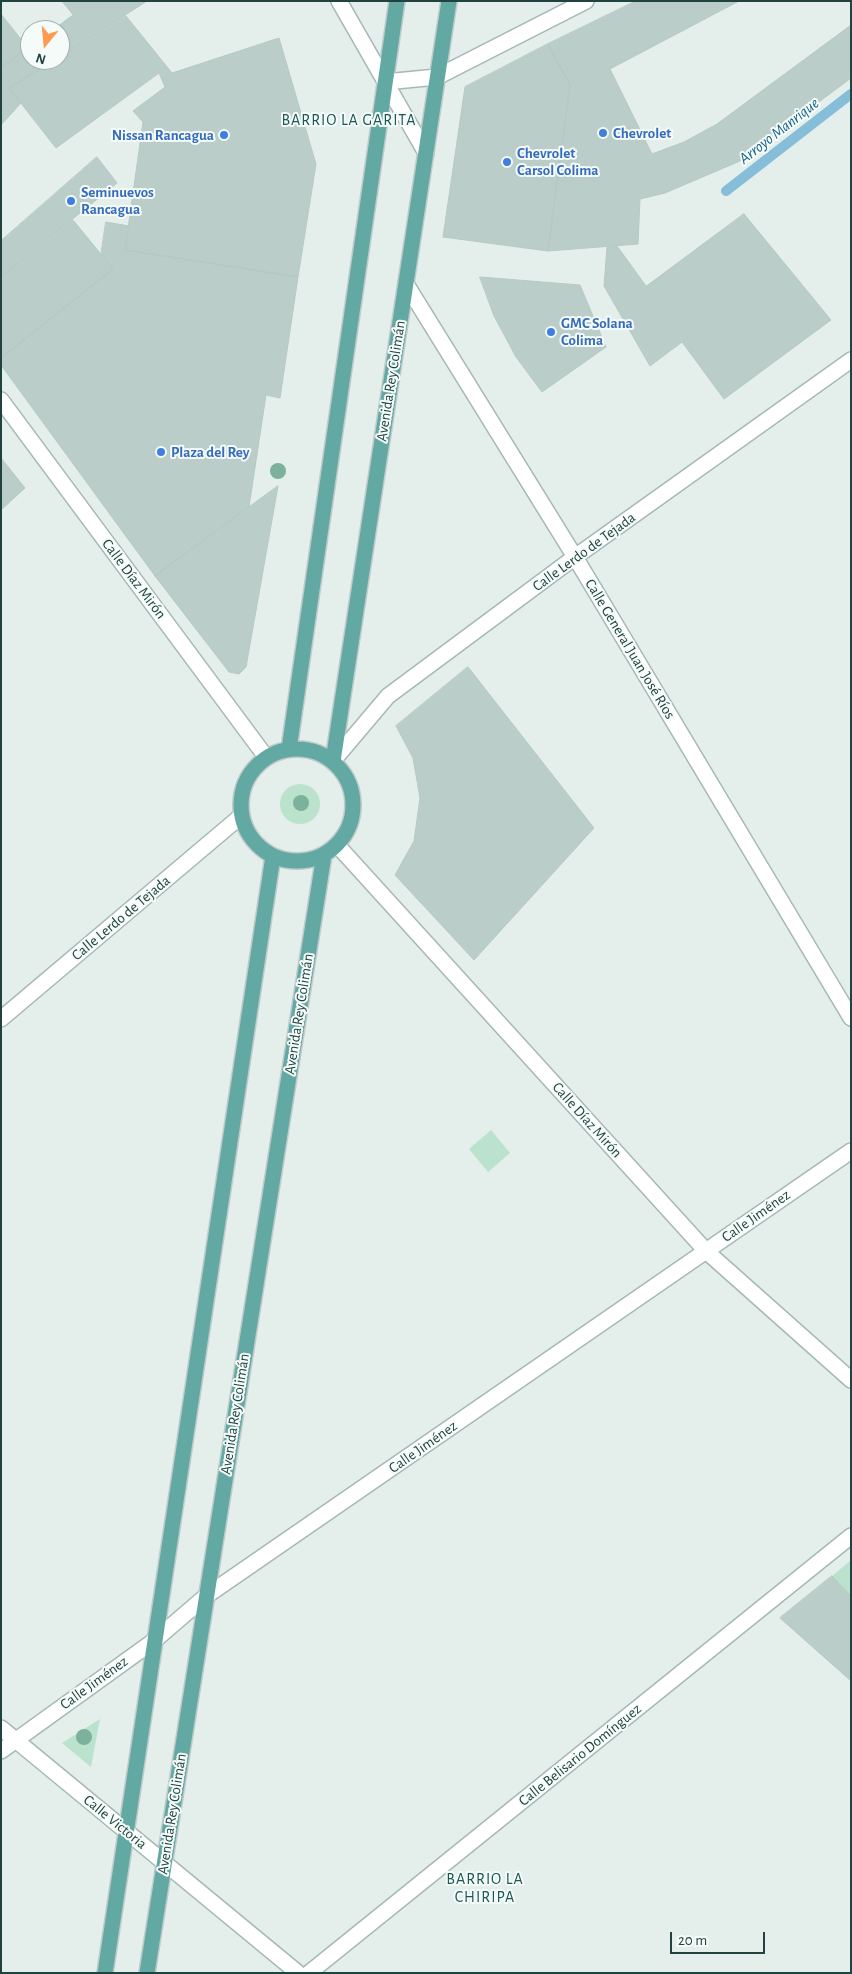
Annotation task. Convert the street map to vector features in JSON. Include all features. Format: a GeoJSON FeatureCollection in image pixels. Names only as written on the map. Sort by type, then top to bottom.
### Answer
{"type":"FeatureCollection","features":[{"type":"Feature","properties":{"kind":"main road"},"geometry":{"type":"LineString","coordinates":[[289,749],[397,1]]}},
{"type":"Feature","properties":{"kind":"main road","name":"Avenida Rey Colimán"},"geometry":{"type":"LineString","coordinates":[[333,761],[449,1]]}},
{"type":"Feature","properties":{"kind":"main road"},"geometry":{"type":"LineString","coordinates":[[289,749],[304,749],[319,753],[333,761],[344,774],[351,789],[353,806],[350,824],[338,846],[324,855],[308,860],[290,861],[273,856],[258,846],[247,833],[241,816],[240,800],[244,783],[253,768],[266,757],[289,749]]}},
{"type":"Feature","properties":{"kind":"main road","name":"Avenida Rey Colimán"},"geometry":{"type":"LineString","coordinates":[[147,1973],[324,855]]}},
{"type":"Feature","properties":{"kind":"main road"},"geometry":{"type":"LineString","coordinates":[[105,1973],[273,856]]}},
{"type":"Feature","properties":{"kind":"street"},"geometry":{"type":"LineString","coordinates":[[339,1],[426,153]]}},
{"type":"Feature","properties":{"kind":"street"},"geometry":{"type":"LineString","coordinates":[[385,82],[438,77],[586,1]]}},
{"type":"Feature","properties":{"kind":"street","name":"Calle General Juan José Ríos"},"geometry":{"type":"LineString","coordinates":[[406,284],[575,557],[851,1018]]}},
{"type":"Feature","properties":{"kind":"street","name":"Calle Lerdo de Tejada"},"geometry":{"type":"LineString","coordinates":[[333,761],[388,696],[575,557],[851,360]]}},
{"type":"Feature","properties":{"kind":"street","name":"Calle Díaz Mirón"},"geometry":{"type":"LineString","coordinates":[[1,400],[266,757]]}},
{"type":"Feature","properties":{"kind":"street","name":"Calle Lerdo de Tejada"},"geometry":{"type":"LineString","coordinates":[[1,1019],[241,816]]}},
{"type":"Feature","properties":{"kind":"street","name":"Calle Díaz Mirón"},"geometry":{"type":"LineString","coordinates":[[338,846],[706,1251],[851,1380]]}},
{"type":"Feature","properties":{"kind":"street","name":"Calle Jiménez"},"geometry":{"type":"LineString","coordinates":[[1,1752],[155,1640],[206,1596],[851,1150]]}},
{"type":"Feature","properties":{"kind":"street","name":"Calle Belisario Domínguez"},"geometry":{"type":"LineString","coordinates":[[309,1973],[851,1536]]}},
{"type":"Feature","properties":{"kind":"street","name":"Calle Victoria"},"geometry":{"type":"LineString","coordinates":[[1,1728],[298,1973]]}},
{"type":"Feature","properties":{"kind":"green space"},"geometry":{"type":"Polygon","coordinates":[[[296,784],[304,784],[311,787],[317,793],[320,804],[317,815],[311,821],[304,824],[296,824],[289,821],[283,815],[280,808],[280,800],[283,793],[289,787],[296,784]]]}},
{"type":"Feature","properties":{"kind":"green space"},"geometry":{"type":"Polygon","coordinates":[[[491,1130],[510,1153],[488,1172],[469,1149],[491,1130]]]}},
{"type":"Feature","properties":{"kind":"green space"},"geometry":{"type":"Polygon","coordinates":[[[851,1560],[851,1596],[832,1576],[851,1560]]]}},
{"type":"Feature","properties":{"kind":"green space"},"geometry":{"type":"Polygon","coordinates":[[[100,1719],[91,1767],[62,1743],[100,1719]]]}},
{"type":"Feature","properties":{"kind":"building"},"geometry":{"type":"Polygon","coordinates":[[[62,1],[147,1],[70,51],[70,20],[66,20],[73,15],[62,1]]]}},
{"type":"Feature","properties":{"kind":"building","name":"Chevrolet"},"geometry":{"type":"Polygon","coordinates":[[[636,1],[739,1],[610,69],[652,154],[684,142],[717,124],[851,25],[851,78],[740,161],[665,193],[640,199],[638,244],[548,251],[570,85],[548,44],[636,1]]]}},
{"type":"Feature","properties":{"kind":"building"},"geometry":{"type":"Polygon","coordinates":[[[1,14],[20,38],[20,54],[1,68],[1,14]]]}},
{"type":"Feature","properties":{"kind":"building","name":"Nissan Rancagua"},"geometry":{"type":"Polygon","coordinates":[[[126,16],[172,73],[279,38],[316,164],[298,277],[125,250],[143,122],[133,111],[165,87],[159,73],[56,148],[9,88],[39,70],[70,70],[70,51],[126,16]]]}},
{"type":"Feature","properties":{"kind":"building","name":"Chevrolet Carsol Colima"},"geometry":{"type":"Polygon","coordinates":[[[548,44],[570,85],[548,251],[443,237],[465,87],[548,44]]]}},
{"type":"Feature","properties":{"kind":"building"},"geometry":{"type":"Polygon","coordinates":[[[20,54],[20,70],[39,70],[9,88],[21,103],[1,125],[1,68],[20,54]]]}},
{"type":"Feature","properties":{"kind":"building","name":"Seminuevos Rancagua"},"geometry":{"type":"Polygon","coordinates":[[[97,157],[117,183],[1,277],[1,241],[97,157]]]}},
{"type":"Feature","properties":{"kind":"building"},"geometry":{"type":"Polygon","coordinates":[[[744,214],[831,320],[724,399],[682,342],[650,366],[604,286],[607,247],[617,246],[646,286],[744,214]]]}},
{"type":"Feature","properties":{"kind":"building"},"geometry":{"type":"Polygon","coordinates":[[[73,220],[113,269],[1,358],[1,277],[73,220]]]}},
{"type":"Feature","properties":{"kind":"building","name":"Plaza del Rey"},"geometry":{"type":"Polygon","coordinates":[[[106,222],[129,226],[125,250],[298,277],[280,398],[266,395],[249,507],[155,576],[1,365],[1,358],[113,269],[101,255],[106,222]]]}},
{"type":"Feature","properties":{"kind":"building","name":"GMC Solana Colima"},"geometry":{"type":"Polygon","coordinates":[[[480,277],[580,285],[606,347],[542,392],[516,357],[494,316],[480,277]]]}},
{"type":"Feature","properties":{"kind":"building"},"geometry":{"type":"Polygon","coordinates":[[[1,458],[25,488],[1,510],[1,458]]]}},
{"type":"Feature","properties":{"kind":"building"},"geometry":{"type":"Polygon","coordinates":[[[278,486],[246,667],[239,674],[229,672],[155,576],[278,486]]]}},
{"type":"Feature","properties":{"kind":"building"},"geometry":{"type":"Polygon","coordinates":[[[468,667],[594,828],[474,960],[395,875],[414,841],[420,798],[413,758],[396,726],[468,667]]]}},
{"type":"Feature","properties":{"kind":"building"},"geometry":{"type":"Polygon","coordinates":[[[832,1576],[851,1596],[851,1681],[780,1618],[832,1576]]]}},
{"type":"Feature","properties":{"kind":"waterway","name":"Arroyo Manrique"},"geometry":{"type":"LineString","coordinates":[[726,191],[851,94]]}},
{"type":"Feature","properties":{"kind":"place","name":"Chevrolet"},"geometry":{"type":"Point","coordinates":[603,133]}},
{"type":"Feature","properties":{"kind":"place","name":"Nissan Rancagua"},"geometry":{"type":"Point","coordinates":[224,135]}},
{"type":"Feature","properties":{"kind":"place","name":"Chevrolet Carsol Colima"},"geometry":{"type":"Point","coordinates":[507,162]}},
{"type":"Feature","properties":{"kind":"place","name":"Seminuevos Rancagua"},"geometry":{"type":"Point","coordinates":[71,201]}},
{"type":"Feature","properties":{"kind":"place","name":"GMC Solana Colima"},"geometry":{"type":"Point","coordinates":[551,332]}},
{"type":"Feature","properties":{"kind":"place","name":"Plaza del Rey"},"geometry":{"type":"Point","coordinates":[161,452]}},
{"type":"Feature","properties":{"kind":"district","name":"BARRIO LA GARITA"},"geometry":{"type":"Point","coordinates":[349,120]}},
{"type":"Feature","properties":{"kind":"district","name":"BARRIO LA CHIRIPA"},"geometry":{"type":"Point","coordinates":[485,1888]}}]}
